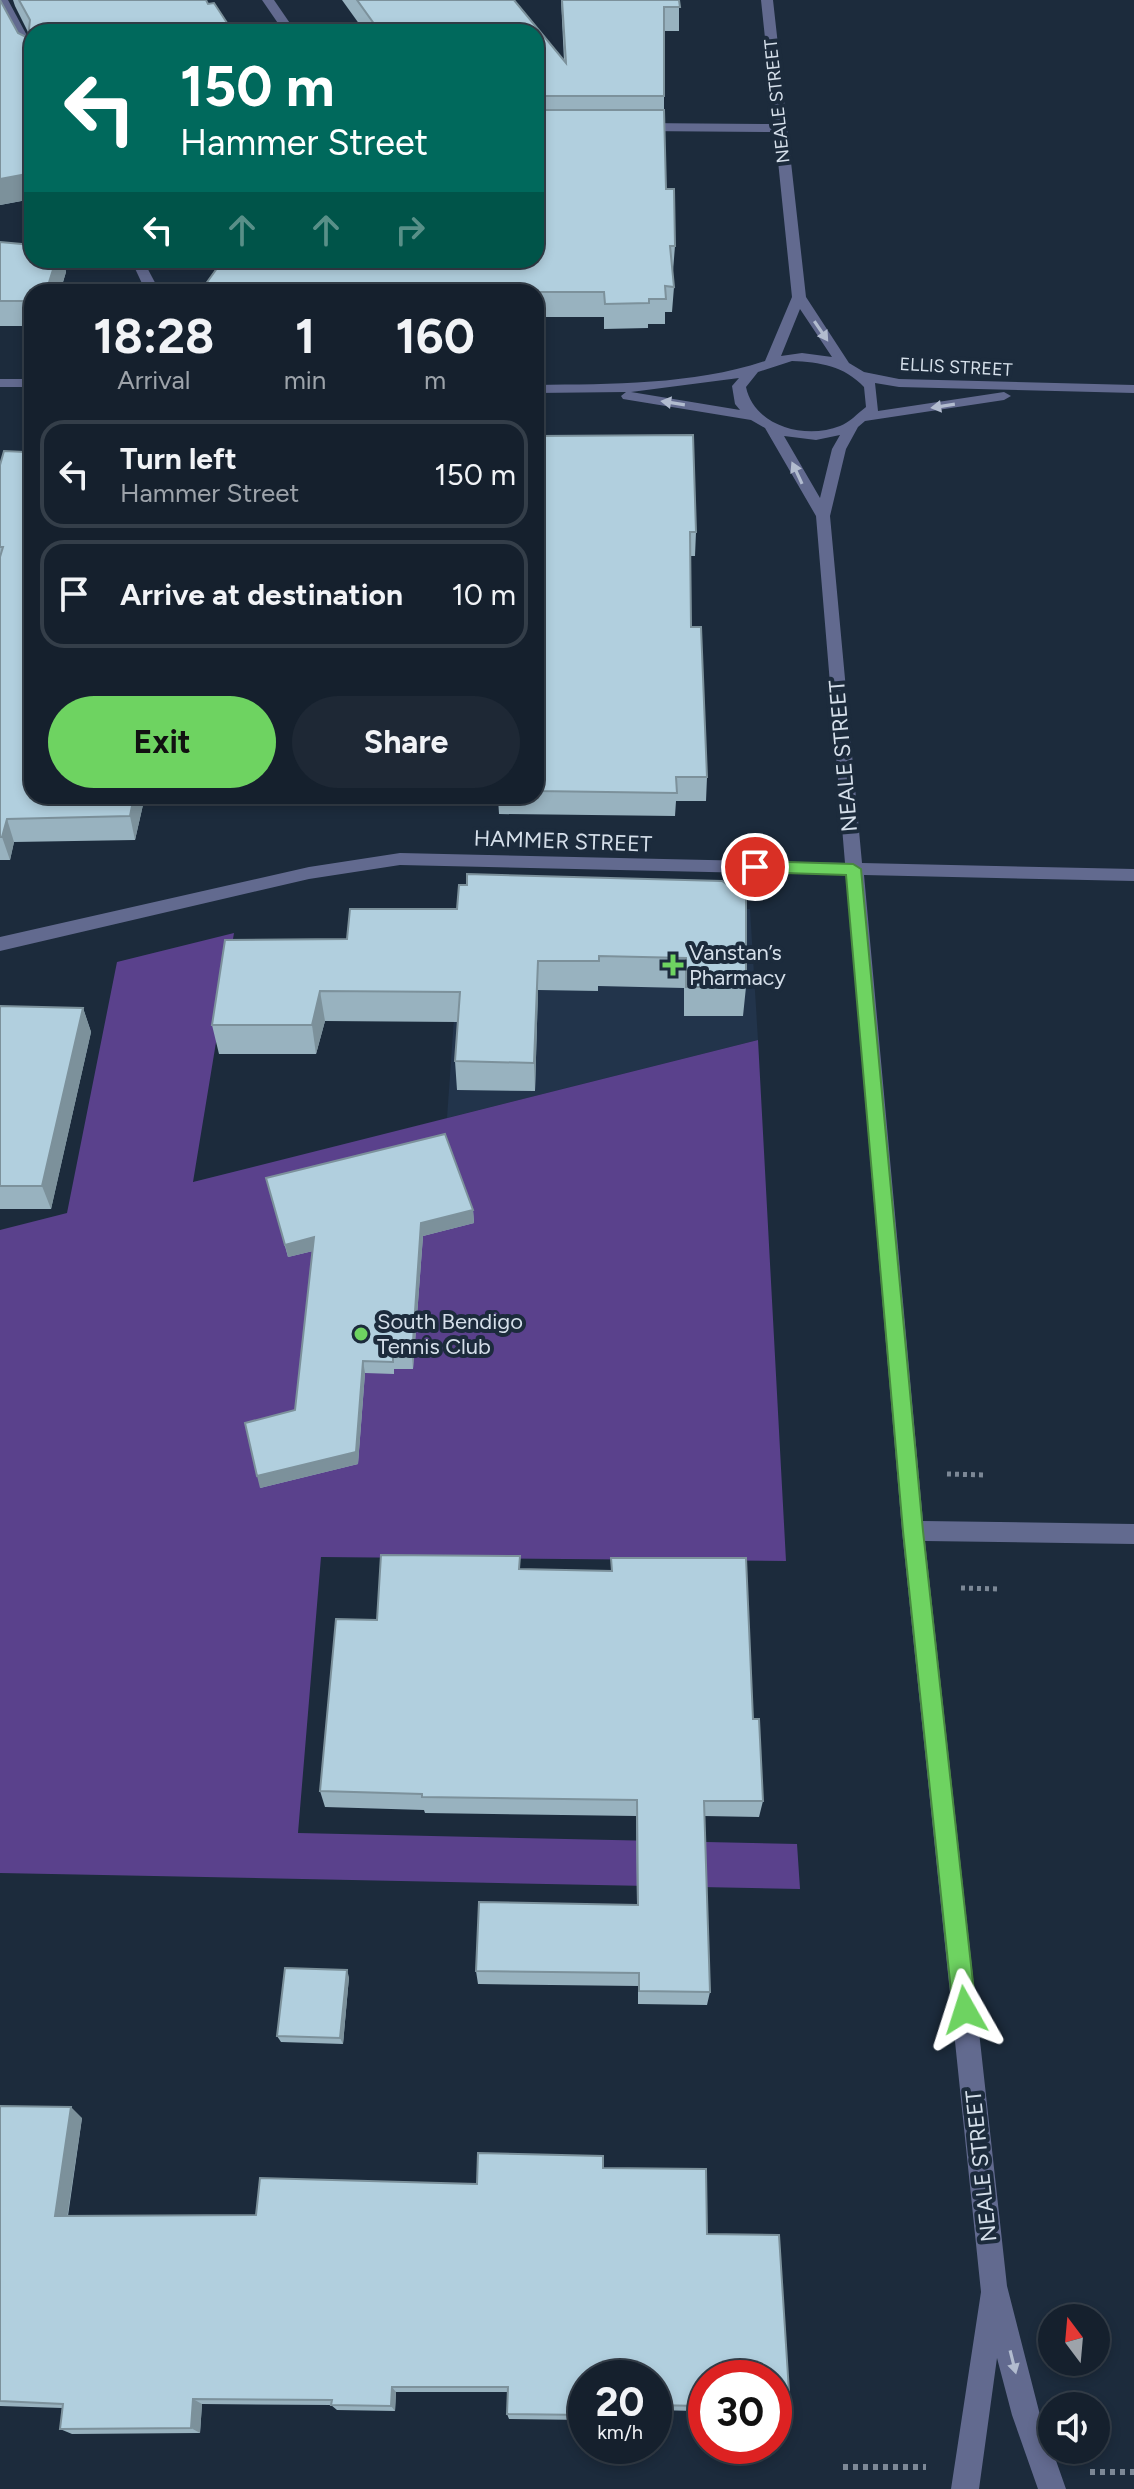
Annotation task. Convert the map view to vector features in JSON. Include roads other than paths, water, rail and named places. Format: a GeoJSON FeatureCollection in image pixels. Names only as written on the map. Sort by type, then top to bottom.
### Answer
{"type":"FeatureCollection","features":[{"type":"Feature","properties":{"kind":"street"},"geometry":{"type":"LineString","coordinates":[[2,0],[24,41]]}},
{"type":"Feature","properties":{"kind":"street"},"geometry":{"type":"LineString","coordinates":[[268,0],[284,24]]}},
{"type":"Feature","properties":{"kind":"street","name":"NEALE STREET"},"geometry":{"type":"LineString","coordinates":[[767,0],[799,297],[844,365]]}},
{"type":"Feature","properties":{"kind":"street"},"geometry":{"type":"LineString","coordinates":[[624,127],[780,128]]}},
{"type":"Feature","properties":{"kind":"street","name":"NEALE STREET"},"geometry":{"type":"LineString","coordinates":[[772,361],[799,297]]}},
{"type":"Feature","properties":{"kind":"street"},"geometry":{"type":"LineString","coordinates":[[544,389],[592,390],[680,383],[749,372],[772,361],[810,357],[844,365],[863,376],[875,397],[873,408],[866,417],[851,427],[813,435],[772,428],[750,416],[592,390]]}},
{"type":"Feature","properties":{"kind":"street"},"geometry":{"type":"LineString","coordinates":[[749,372],[737,394],[750,416]]}},
{"type":"Feature","properties":{"kind":"street","name":"ELLIS STREET"},"geometry":{"type":"LineString","coordinates":[[863,376],[899,383],[1134,389]]}},
{"type":"Feature","properties":{"kind":"street"},"geometry":{"type":"LineString","coordinates":[[0,383],[24,383]]}},
{"type":"Feature","properties":{"kind":"street","name":"ELLIS STREET"},"geometry":{"type":"LineString","coordinates":[[866,417],[1047,389]]}},
{"type":"Feature","properties":{"kind":"street","name":"NEALE STREET"},"geometry":{"type":"LineString","coordinates":[[851,427],[839,449],[823,516],[913,1531],[993,2286],[1026,2415],[1052,2489]]}},
{"type":"Feature","properties":{"kind":"street","name":"NEALE STREET"},"geometry":{"type":"LineString","coordinates":[[772,428],[823,516]]}},
{"type":"Feature","properties":{"kind":"street","name":"HAMMER STREET"},"geometry":{"type":"LineString","coordinates":[[0,944],[309,873],[400,859],[1134,875]]}},
{"type":"Feature","properties":{"kind":"street"},"geometry":{"type":"LineString","coordinates":[[913,1531],[1134,1534]]}},
{"type":"Feature","properties":{"kind":"street","name":"NEALE STREET"},"geometry":{"type":"LineString","coordinates":[[965,2489],[979,2413],[993,2286]]}},
{"type":"Feature","properties":{"kind":"place","name":"Vanstan’s Pharmacy"},"geometry":{"type":"Point","coordinates":[673,965]}},
{"type":"Feature","properties":{"kind":"place","name":"South Bendigo Tennis Club"},"geometry":{"type":"Point","coordinates":[361,1334]}}]}
